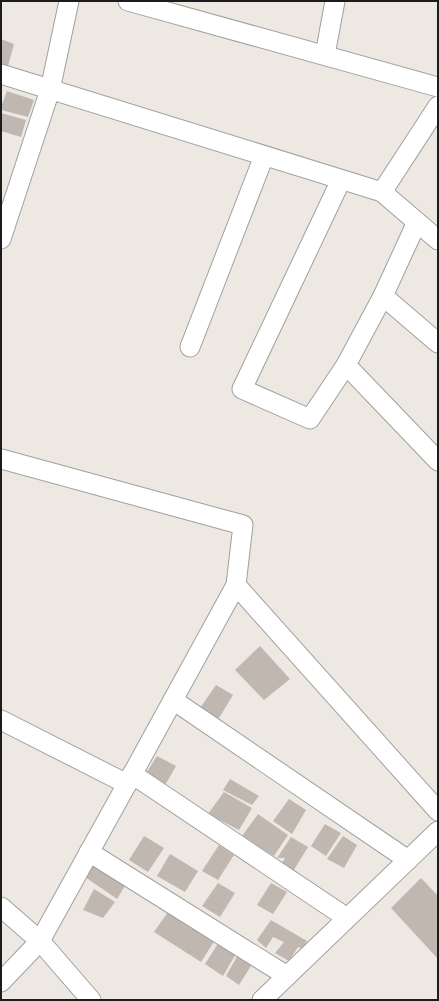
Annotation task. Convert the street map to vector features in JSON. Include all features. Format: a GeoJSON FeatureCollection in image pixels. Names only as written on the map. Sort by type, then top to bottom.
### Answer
{"type":"FeatureCollection","features":[{"type":"Feature","properties":{"kind":"street"},"geometry":{"type":"LineString","coordinates":[[1,239],[50,90],[69,1]]}},
{"type":"Feature","properties":{"kind":"street"},"geometry":{"type":"LineString","coordinates":[[128,1],[438,87]]}},
{"type":"Feature","properties":{"kind":"street"},"geometry":{"type":"LineString","coordinates":[[325,55],[335,1]]}},
{"type":"Feature","properties":{"kind":"street"},"geometry":{"type":"LineString","coordinates":[[1,74],[382,192],[438,240]]}},
{"type":"Feature","properties":{"kind":"street"},"geometry":{"type":"LineString","coordinates":[[382,192],[438,106]]}},
{"type":"Feature","properties":{"kind":"street"},"geometry":{"type":"LineString","coordinates":[[190,347],[264,156]]}},
{"type":"Feature","properties":{"kind":"street"},"geometry":{"type":"LineString","coordinates":[[341,180],[242,389],[310,419],[346,365],[383,296],[417,222]]}},
{"type":"Feature","properties":{"kind":"street"},"geometry":{"type":"LineString","coordinates":[[383,296],[438,342]]}},
{"type":"Feature","properties":{"kind":"street"},"geometry":{"type":"LineString","coordinates":[[346,365],[438,460]]}},
{"type":"Feature","properties":{"kind":"street"},"geometry":{"type":"LineString","coordinates":[[1,458],[243,525],[236,585],[40,941],[1,982]]}},
{"type":"Feature","properties":{"kind":"street"},"geometry":{"type":"LineString","coordinates":[[236,585],[438,811]]}},
{"type":"Feature","properties":{"kind":"street"},"geometry":{"type":"LineString","coordinates":[[173,700],[408,860]]}},
{"type":"Feature","properties":{"kind":"street"},"geometry":{"type":"LineString","coordinates":[[1,720],[129,779],[347,918]]}},
{"type":"Feature","properties":{"kind":"street"},"geometry":{"type":"LineString","coordinates":[[262,1000],[438,830]]}},
{"type":"Feature","properties":{"kind":"street"},"geometry":{"type":"LineString","coordinates":[[89,852],[287,976]]}},
{"type":"Feature","properties":{"kind":"street"},"geometry":{"type":"LineString","coordinates":[[1,907],[40,941],[91,1000]]}},
{"type":"Feature","properties":{"kind":"building"},"geometry":{"type":"Polygon","coordinates":[[[1,39],[14,44],[8,66],[1,64],[1,39]]]}},
{"type":"Feature","properties":{"kind":"building"},"geometry":{"type":"Polygon","coordinates":[[[7,91],[34,100],[28,117],[1,110],[7,91]]]}},
{"type":"Feature","properties":{"kind":"building"},"geometry":{"type":"Polygon","coordinates":[[[1,113],[26,120],[21,137],[1,131],[1,113]]]}},
{"type":"Feature","properties":{"kind":"building"},"geometry":{"type":"Polygon","coordinates":[[[260,646],[290,679],[264,700],[235,670],[260,646]]]}},
{"type":"Feature","properties":{"kind":"building"},"geometry":{"type":"Polygon","coordinates":[[[216,685],[233,695],[216,723],[198,711],[216,685]]]}},
{"type":"Feature","properties":{"kind":"building"},"geometry":{"type":"Polygon","coordinates":[[[157,756],[176,766],[164,787],[145,775],[157,756]]]}},
{"type":"Feature","properties":{"kind":"building"},"geometry":{"type":"Polygon","coordinates":[[[230,779],[259,796],[252,805],[223,790],[230,779]]]}},
{"type":"Feature","properties":{"kind":"building"},"geometry":{"type":"Polygon","coordinates":[[[224,792],[252,808],[239,830],[208,814],[224,792]]]}},
{"type":"Feature","properties":{"kind":"building"},"geometry":{"type":"Polygon","coordinates":[[[289,799],[306,810],[292,834],[273,821],[289,799]]]}},
{"type":"Feature","properties":{"kind":"building"},"geometry":{"type":"Polygon","coordinates":[[[258,814],[288,835],[274,856],[242,836],[258,814]]]}},
{"type":"Feature","properties":{"kind":"building"},"geometry":{"type":"Polygon","coordinates":[[[325,824],[341,833],[326,856],[311,846],[325,824]]]}},
{"type":"Feature","properties":{"kind":"building"},"geometry":{"type":"Polygon","coordinates":[[[144,836],[164,848],[148,872],[129,860],[144,836]]]}},
{"type":"Feature","properties":{"kind":"building"},"geometry":{"type":"Polygon","coordinates":[[[343,836],[357,845],[344,868],[327,859],[343,836]]]}},
{"type":"Feature","properties":{"kind":"building"},"geometry":{"type":"Polygon","coordinates":[[[291,837],[308,847],[292,873],[280,866],[285,858],[277,858],[291,837]]]}},
{"type":"Feature","properties":{"kind":"building"},"geometry":{"type":"Polygon","coordinates":[[[219,845],[234,855],[218,880],[202,871],[219,845]]]}},
{"type":"Feature","properties":{"kind":"building"},"geometry":{"type":"Polygon","coordinates":[[[170,854],[198,871],[185,892],[157,876],[170,854]]]}},
{"type":"Feature","properties":{"kind":"building"},"geometry":{"type":"Polygon","coordinates":[[[96,860],[129,879],[117,899],[85,877],[96,860]]]}},
{"type":"Feature","properties":{"kind":"building"},"geometry":{"type":"Polygon","coordinates":[[[421,878],[438,896],[438,959],[391,908],[421,878]]]}},
{"type":"Feature","properties":{"kind":"building"},"geometry":{"type":"Polygon","coordinates":[[[218,883],[235,893],[220,917],[202,906],[218,883]]]}},
{"type":"Feature","properties":{"kind":"building"},"geometry":{"type":"Polygon","coordinates":[[[271,883],[287,892],[273,914],[257,905],[271,883]]]}},
{"type":"Feature","properties":{"kind":"building"},"geometry":{"type":"Polygon","coordinates":[[[94,889],[115,902],[103,918],[83,910],[94,889]]]}},
{"type":"Feature","properties":{"kind":"building"},"geometry":{"type":"Polygon","coordinates":[[[170,909],[215,940],[201,962],[154,932],[170,909]]]}},
{"type":"Feature","properties":{"kind":"building"},"geometry":{"type":"Polygon","coordinates":[[[271,920],[307,941],[303,949],[298,947],[289,961],[275,953],[284,942],[273,937],[266,948],[257,940],[271,920]]]}},
{"type":"Feature","properties":{"kind":"building"},"geometry":{"type":"Polygon","coordinates":[[[219,942],[237,952],[223,976],[205,964],[219,942]]]}},
{"type":"Feature","properties":{"kind":"building"},"geometry":{"type":"Polygon","coordinates":[[[239,953],[254,961],[239,985],[226,976],[239,953]]]}}]}
